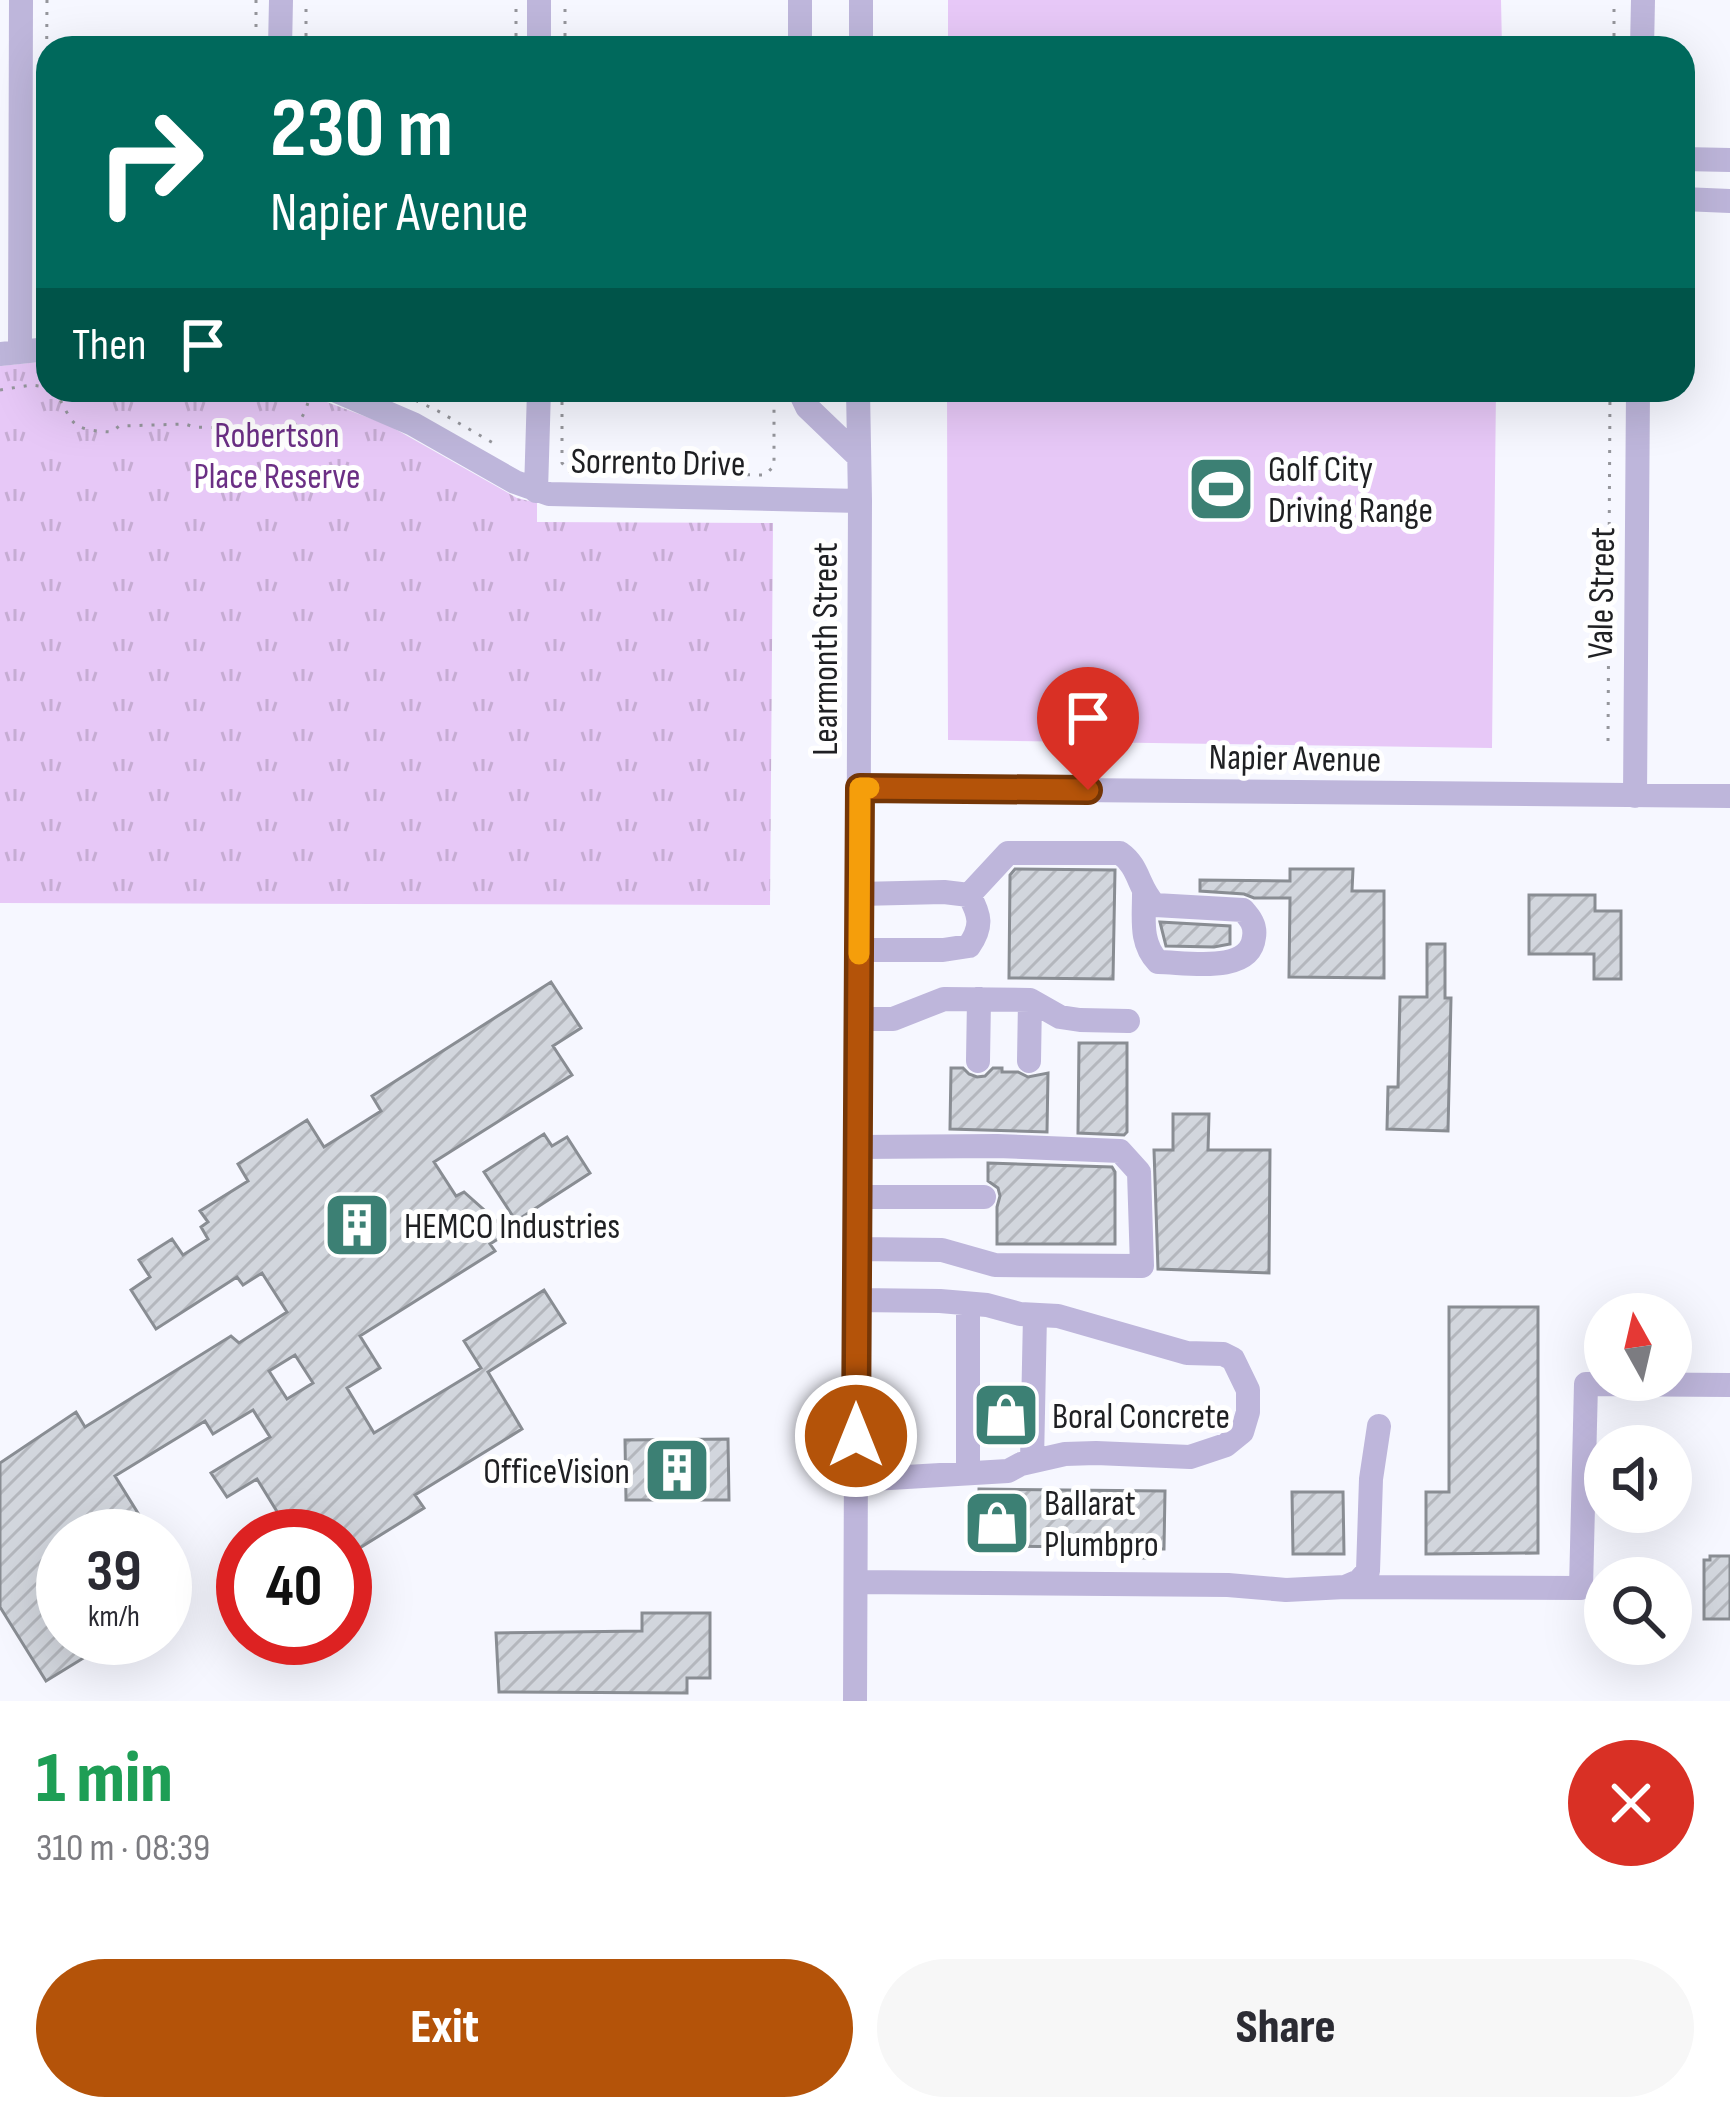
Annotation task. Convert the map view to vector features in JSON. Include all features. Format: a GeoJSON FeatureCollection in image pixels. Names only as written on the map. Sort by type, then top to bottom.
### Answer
{"type":"FeatureCollection","features":[{"type":"Feature","properties":{"kind":"street"},"geometry":{"type":"LineString","coordinates":[[10,353],[21,0]]}},
{"type":"Feature","properties":{"kind":"street"},"geometry":{"type":"LineString","coordinates":[[280,0],[280,36]]}},
{"type":"Feature","properties":{"kind":"street"},"geometry":{"type":"LineString","coordinates":[[539,0],[539,36]]}},
{"type":"Feature","properties":{"kind":"street"},"geometry":{"type":"LineString","coordinates":[[800,0],[800,36]]}},
{"type":"Feature","properties":{"kind":"street"},"geometry":{"type":"LineString","coordinates":[[861,0],[861,36]]}},
{"type":"Feature","properties":{"kind":"street"},"geometry":{"type":"LineString","coordinates":[[1642,36],[1643,0]]}},
{"type":"Feature","properties":{"kind":"street"},"geometry":{"type":"LineString","coordinates":[[1695,159],[1730,160]]}},
{"type":"Feature","properties":{"kind":"street"},"geometry":{"type":"LineString","coordinates":[[1695,200],[1730,201]]}},
{"type":"Feature","properties":{"kind":"street","name":"Sorrento Drive"},"geometry":{"type":"LineString","coordinates":[[362,402],[413,424],[536,491],[573,496],[860,501]]}},
{"type":"Feature","properties":{"kind":"street"},"geometry":{"type":"LineString","coordinates":[[536,491],[538,402]]}},
{"type":"Feature","properties":{"kind":"street"},"geometry":{"type":"LineString","coordinates":[[805,402],[857,454]]}},
{"type":"Feature","properties":{"kind":"street","name":"Learmonth Street"},"geometry":{"type":"LineString","coordinates":[[855,1701],[858,402]]}},
{"type":"Feature","properties":{"kind":"street","name":"Vale Street"},"geometry":{"type":"LineString","coordinates":[[1635,796],[1638,402]]}},
{"type":"Feature","properties":{"kind":"street","name":"Napier Avenue"},"geometry":{"type":"LineString","coordinates":[[860,788],[1730,796]]}},
{"type":"Feature","properties":{"kind":"street"},"geometry":{"type":"LineString","coordinates":[[969,895],[1008,853],[1120,853],[1141,878],[1144,938],[1158,962],[1233,963],[1251,948],[1254,927],[1243,910],[1175,908],[1155,904],[1144,895]]}},
{"type":"Feature","properties":{"kind":"street"},"geometry":{"type":"LineString","coordinates":[[859,894],[969,895]]}},
{"type":"Feature","properties":{"kind":"street"},"geometry":{"type":"LineString","coordinates":[[859,950],[969,946],[979,932],[969,895]]}},
{"type":"Feature","properties":{"kind":"street"},"geometry":{"type":"LineString","coordinates":[[858,1019],[893,1019],[944,999],[979,999],[1030,1000],[1060,1017],[1080,1021],[1128,1021]]}},
{"type":"Feature","properties":{"kind":"street"},"geometry":{"type":"LineString","coordinates":[[978,1061],[979,999]]}},
{"type":"Feature","properties":{"kind":"street"},"geometry":{"type":"LineString","coordinates":[[1029,1061],[1030,1000]]}},
{"type":"Feature","properties":{"kind":"street"},"geometry":{"type":"LineString","coordinates":[[857,1249],[942,1250],[995,1265],[1142,1266],[1139,1172],[1120,1151],[858,1147]]}},
{"type":"Feature","properties":{"kind":"street"},"geometry":{"type":"LineString","coordinates":[[857,1197],[984,1197]]}},
{"type":"Feature","properties":{"kind":"street"},"geometry":{"type":"LineString","coordinates":[[856,1480],[1008,1471],[1065,1454],[1190,1457],[1226,1445],[1242,1432],[1248,1412],[1248,1390],[1233,1359],[1223,1354],[1187,1353],[1058,1316],[1020,1314],[987,1305],[857,1300]]}},
{"type":"Feature","properties":{"kind":"street"},"geometry":{"type":"LineString","coordinates":[[968,1305],[968,1471]]}},
{"type":"Feature","properties":{"kind":"street"},"geometry":{"type":"LineString","coordinates":[[1032,1462],[1035,1315]]}},
{"type":"Feature","properties":{"kind":"street"},"geometry":{"type":"LineString","coordinates":[[856,1582],[1581,1588],[1586,1384],[1730,1385]]}},
{"type":"Feature","properties":{"kind":"street"},"geometry":{"type":"LineString","coordinates":[[1346,1586],[1359,1581],[1368,1570],[1371,1479],[1379,1426]]}},
{"type":"Feature","properties":{"kind":"path"},"geometry":{"type":"LineString","coordinates":[[47,0],[47,36]]}},
{"type":"Feature","properties":{"kind":"path"},"geometry":{"type":"LineString","coordinates":[[256,0],[256,36]]}},
{"type":"Feature","properties":{"kind":"path"},"geometry":{"type":"LineString","coordinates":[[306,0],[306,36]]}},
{"type":"Feature","properties":{"kind":"path"},"geometry":{"type":"LineString","coordinates":[[516,0],[516,36]]}},
{"type":"Feature","properties":{"kind":"path"},"geometry":{"type":"LineString","coordinates":[[565,0],[565,36]]}},
{"type":"Feature","properties":{"kind":"path"},"geometry":{"type":"LineString","coordinates":[[1614,36],[1615,0]]}},
{"type":"Feature","properties":{"kind":"path"},"geometry":{"type":"LineString","coordinates":[[0,390],[36,386]]}},
{"type":"Feature","properties":{"kind":"path"},"geometry":{"type":"LineString","coordinates":[[58,402],[83,430],[112,432],[119,426],[185,424],[283,430],[303,418],[308,402]]}},
{"type":"Feature","properties":{"kind":"path"},"geometry":{"type":"LineString","coordinates":[[419,402],[495,444]]}},
{"type":"Feature","properties":{"kind":"path"},"geometry":{"type":"LineString","coordinates":[[562,402],[562,463]]}},
{"type":"Feature","properties":{"kind":"path"},"geometry":{"type":"LineString","coordinates":[[773,466],[774,402]]}},
{"type":"Feature","properties":{"kind":"path"},"geometry":{"type":"LineString","coordinates":[[1610,402],[1608,744],[1635,744]]}},
{"type":"Feature","properties":{"kind":"green space"},"geometry":{"type":"Polygon","coordinates":[[[948,0],[1501,0],[1502,36],[948,36],[948,0]]]}},
{"type":"Feature","properties":{"kind":"green space","name":"Robertson Place Reserve"},"geometry":{"type":"Polygon","coordinates":[[[36,362],[36,402],[327,402],[388,425],[517,498],[537,503],[537,522],[773,523],[770,905],[0,903],[0,366],[36,362]]]}},
{"type":"Feature","properties":{"kind":"green space","name":"Golf City Driving Range"},"geometry":{"type":"Polygon","coordinates":[[[947,402],[1496,402],[1492,748],[948,740],[947,402]]]}},
{"type":"Feature","properties":{"kind":"building"},"geometry":{"type":"Polygon","coordinates":[[[1015,869],[1115,870],[1113,979],[1009,978],[1010,875],[1015,869]]]}},
{"type":"Feature","properties":{"kind":"building"},"geometry":{"type":"Polygon","coordinates":[[[1290,869],[1353,869],[1352,891],[1384,891],[1384,978],[1289,977],[1290,898],[1200,891],[1200,880],[1290,881],[1290,869]]]}},
{"type":"Feature","properties":{"kind":"building"},"geometry":{"type":"Polygon","coordinates":[[[1529,895],[1595,895],[1595,911],[1621,911],[1621,979],[1594,979],[1594,954],[1529,954],[1529,895]]]}},
{"type":"Feature","properties":{"kind":"building"},"geometry":{"type":"Polygon","coordinates":[[[1160,922],[1230,926],[1230,944],[1166,946],[1160,922]]]}},
{"type":"Feature","properties":{"kind":"building"},"geometry":{"type":"Polygon","coordinates":[[[1427,944],[1445,944],[1445,998],[1451,998],[1448,1131],[1387,1129],[1388,1087],[1398,1087],[1400,997],[1427,997],[1427,944]]]}},
{"type":"Feature","properties":{"kind":"building","name":"HEMCO Industries"},"geometry":{"type":"Polygon","coordinates":[[[551,982],[581,1028],[553,1046],[572,1075],[434,1162],[456,1196],[464,1192],[506,1234],[490,1244],[495,1251],[360,1336],[380,1368],[347,1388],[374,1433],[481,1368],[464,1341],[544,1290],[565,1323],[488,1372],[522,1429],[415,1495],[424,1508],[372,1540],[372,1509],[275,1509],[257,1479],[227,1497],[211,1473],[270,1437],[253,1410],[213,1434],[205,1421],[115,1476],[135,1509],[36,1509],[36,1665],[0,1607],[0,1463],[76,1412],[85,1427],[231,1336],[239,1343],[287,1312],[262,1273],[243,1285],[237,1277],[156,1329],[131,1290],[150,1277],[139,1260],[172,1239],[183,1255],[208,1239],[201,1227],[208,1222],[200,1211],[248,1181],[238,1164],[307,1120],[324,1147],[381,1111],[372,1096],[551,982]],[[295,1355],[269,1371],[287,1399],[313,1383],[295,1355]]]}},
{"type":"Feature","properties":{"kind":"building"},"geometry":{"type":"Polygon","coordinates":[[[1079,1043],[1127,1043],[1124,1135],[1078,1133],[1079,1043]]]}},
{"type":"Feature","properties":{"kind":"building"},"geometry":{"type":"Polygon","coordinates":[[[951,1068],[963,1068],[977,1077],[993,1068],[1028,1077],[1048,1073],[1047,1132],[950,1129],[951,1068]]]}},
{"type":"Feature","properties":{"kind":"building"},"geometry":{"type":"Polygon","coordinates":[[[1173,1114],[1209,1114],[1208,1150],[1270,1150],[1269,1273],[1158,1269],[1154,1150],[1173,1150],[1173,1114]]]}},
{"type":"Feature","properties":{"kind":"building"},"geometry":{"type":"Polygon","coordinates":[[[544,1134],[552,1146],[567,1137],[590,1173],[516,1221],[484,1172],[544,1134]]]}},
{"type":"Feature","properties":{"kind":"building"},"geometry":{"type":"Polygon","coordinates":[[[988,1163],[1112,1167],[1115,1244],[997,1244],[1000,1196],[988,1181],[988,1163]]]}},
{"type":"Feature","properties":{"kind":"building"},"geometry":{"type":"Polygon","coordinates":[[[1449,1307],[1538,1307],[1538,1553],[1426,1554],[1426,1492],[1449,1492],[1449,1307]]]}},
{"type":"Feature","properties":{"kind":"building"},"geometry":{"type":"Polygon","coordinates":[[[997,1393],[1016,1393],[1016,1433],[997,1434],[997,1393]]]}},
{"type":"Feature","properties":{"kind":"building","name":"OfficeVision"},"geometry":{"type":"Polygon","coordinates":[[[728,1439],[729,1500],[626,1500],[625,1440],[728,1439]]]}},
{"type":"Feature","properties":{"kind":"building"},"geometry":{"type":"Polygon","coordinates":[[[979,1489],[1165,1491],[1164,1549],[1145,1549],[1145,1558],[1085,1557],[1085,1547],[978,1546],[979,1489]]]}},
{"type":"Feature","properties":{"kind":"building"},"geometry":{"type":"Polygon","coordinates":[[[1292,1492],[1343,1492],[1344,1554],[1293,1554],[1292,1492]]]}},
{"type":"Feature","properties":{"kind":"building"},"geometry":{"type":"Polygon","coordinates":[[[1730,1556],[1730,1619],[1704,1619],[1704,1560],[1730,1556]]]}},
{"type":"Feature","properties":{"kind":"building"},"geometry":{"type":"Polygon","coordinates":[[[642,1613],[710,1613],[710,1678],[687,1678],[687,1693],[499,1692],[496,1633],[642,1631],[642,1613]]]}},
{"type":"Feature","properties":{"kind":"building","name":"HEMCO Industries"},"geometry":{"type":"Polygon","coordinates":[[[36,1665],[72,1665],[46,1681],[36,1665]]]}},
{"type":"Feature","properties":{"kind":"slow traffic"},"geometry":{"type":"LineString","coordinates":[[859,954],[860,788],[869,788]]}},
{"type":"Feature","properties":{"kind":"place","name":"Golf City Driving Range"},"geometry":{"type":"Point","coordinates":[1221,489]}},
{"type":"Feature","properties":{"kind":"place","name":"HEMCO Industries"},"geometry":{"type":"Point","coordinates":[357,1225]}},
{"type":"Feature","properties":{"kind":"place","name":"Boral Concrete"},"geometry":{"type":"Point","coordinates":[1006,1415]}},
{"type":"Feature","properties":{"kind":"place","name":"OfficeVision"},"geometry":{"type":"Point","coordinates":[677,1470]}},
{"type":"Feature","properties":{"kind":"place","name":"Ballarat Plumbpro"},"geometry":{"type":"Point","coordinates":[997,1523]}},
{"type":"Feature","properties":{"kind":"route"},"geometry":{"type":"LineString","coordinates":[[856,1436],[860,788],[1088,790]]}}]}
